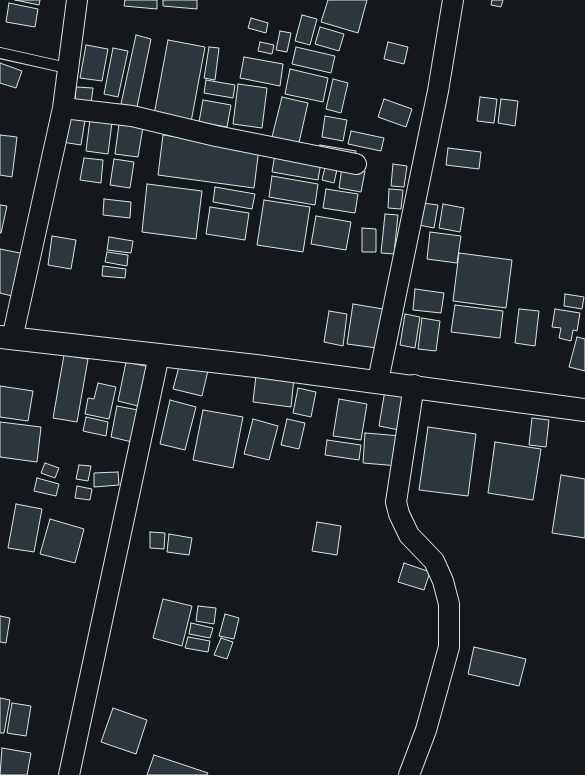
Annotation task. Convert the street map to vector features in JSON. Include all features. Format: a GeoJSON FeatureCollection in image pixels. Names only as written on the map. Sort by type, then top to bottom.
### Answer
{"type":"FeatureCollection","features":[{"type":"Feature","properties":{"kind":"main road"},"geometry":{"type":"LineString","coordinates":[[6,338],[414,385],[585,409]]}},
{"type":"Feature","properties":{"kind":"street"},"geometry":{"type":"LineString","coordinates":[[6,338],[63,108],[66,68],[77,0]]}},
{"type":"Feature","properties":{"kind":"street"},"geometry":{"type":"LineString","coordinates":[[378,381],[438,91],[453,0]]}},
{"type":"Feature","properties":{"kind":"street"},"geometry":{"type":"LineString","coordinates":[[63,108],[132,116],[216,136],[356,164]]}},
{"type":"Feature","properties":{"kind":"street"},"geometry":{"type":"LineString","coordinates":[[69,775],[159,355]]}},
{"type":"Feature","properties":{"kind":"street"},"geometry":{"type":"LineString","coordinates":[[409,775],[426,730],[449,647],[449,604],[443,581],[434,561],[409,535],[399,514],[396,502],[414,385]]}},
{"type":"Feature","properties":{"kind":"lane"},"geometry":{"type":"LineString","coordinates":[[0,53],[66,68]]}},
{"type":"Feature","properties":{"kind":"building"},"geometry":{"type":"Polygon","coordinates":[[[15,0],[40,0],[39,5],[15,0]]]}},
{"type":"Feature","properties":{"kind":"building"},"geometry":{"type":"Polygon","coordinates":[[[125,0],[157,0],[157,9],[124,6],[125,0]]]}},
{"type":"Feature","properties":{"kind":"building"},"geometry":{"type":"Polygon","coordinates":[[[163,0],[197,0],[197,9],[163,6],[163,0]]]}},
{"type":"Feature","properties":{"kind":"building"},"geometry":{"type":"Polygon","coordinates":[[[328,0],[367,0],[358,33],[321,22],[328,0]]]}},
{"type":"Feature","properties":{"kind":"building"},"geometry":{"type":"Polygon","coordinates":[[[492,0],[503,0],[501,7],[491,5],[492,0]]]}},
{"type":"Feature","properties":{"kind":"building"},"geometry":{"type":"Polygon","coordinates":[[[9,3],[38,9],[35,27],[6,22],[9,3]]]}},
{"type":"Feature","properties":{"kind":"building"},"geometry":{"type":"Polygon","coordinates":[[[302,15],[317,19],[310,45],[295,41],[302,15]]]}},
{"type":"Feature","properties":{"kind":"building"},"geometry":{"type":"Polygon","coordinates":[[[251,18],[268,23],[266,33],[248,28],[251,18]]]}},
{"type":"Feature","properties":{"kind":"building"},"geometry":{"type":"Polygon","coordinates":[[[320,27],[344,34],[339,51],[315,44],[320,27]]]}},
{"type":"Feature","properties":{"kind":"building"},"geometry":{"type":"Polygon","coordinates":[[[280,31],[291,33],[287,52],[276,50],[280,31]]]}},
{"type":"Feature","properties":{"kind":"building"},"geometry":{"type":"Polygon","coordinates":[[[136,35],[151,39],[137,107],[121,104],[136,35]]]}},
{"type":"Feature","properties":{"kind":"building"},"geometry":{"type":"Polygon","coordinates":[[[168,40],[205,47],[191,122],[154,115],[168,40]]]}},
{"type":"Feature","properties":{"kind":"building"},"geometry":{"type":"Polygon","coordinates":[[[260,42],[274,45],[272,54],[258,51],[260,42]]]}},
{"type":"Feature","properties":{"kind":"building"},"geometry":{"type":"Polygon","coordinates":[[[388,42],[408,47],[404,64],[384,59],[388,42]]]}},
{"type":"Feature","properties":{"kind":"building"},"geometry":{"type":"Polygon","coordinates":[[[86,45],[108,49],[102,81],[80,78],[86,45]]]}},
{"type":"Feature","properties":{"kind":"building"},"geometry":{"type":"Polygon","coordinates":[[[209,47],[219,48],[215,80],[204,78],[209,47]]]}},
{"type":"Feature","properties":{"kind":"building"},"geometry":{"type":"Polygon","coordinates":[[[296,47],[335,56],[331,73],[292,64],[296,47]]]}},
{"type":"Feature","properties":{"kind":"building"},"geometry":{"type":"Polygon","coordinates":[[[113,48],[128,51],[118,97],[104,94],[113,48]]]}},
{"type":"Feature","properties":{"kind":"building"},"geometry":{"type":"Polygon","coordinates":[[[244,57],[283,64],[280,86],[240,78],[244,57]]]}},
{"type":"Feature","properties":{"kind":"building"},"geometry":{"type":"Polygon","coordinates":[[[0,63],[22,71],[16,88],[0,83],[0,63]]]}},
{"type":"Feature","properties":{"kind":"building"},"geometry":{"type":"Polygon","coordinates":[[[290,69],[328,78],[323,102],[285,94],[290,69]]]}},
{"type":"Feature","properties":{"kind":"building"},"geometry":{"type":"Polygon","coordinates":[[[333,79],[348,83],[341,113],[326,109],[333,79]]]}},
{"type":"Feature","properties":{"kind":"building"},"geometry":{"type":"Polygon","coordinates":[[[206,80],[235,85],[233,98],[204,93],[206,80]]]}},
{"type":"Feature","properties":{"kind":"building"},"geometry":{"type":"Polygon","coordinates":[[[238,84],[267,88],[262,128],[233,124],[238,84]]]}},
{"type":"Feature","properties":{"kind":"building"},"geometry":{"type":"Polygon","coordinates":[[[76,87],[93,88],[91,104],[75,102],[76,87]]]}},
{"type":"Feature","properties":{"kind":"building"},"geometry":{"type":"Polygon","coordinates":[[[282,97],[308,103],[298,147],[271,141],[282,97]]]}},
{"type":"Feature","properties":{"kind":"building"},"geometry":{"type":"Polygon","coordinates":[[[480,97],[497,99],[494,123],[477,121],[480,97]]]}},
{"type":"Feature","properties":{"kind":"building"},"geometry":{"type":"Polygon","coordinates":[[[384,99],[412,109],[406,127],[378,117],[384,99]]]}},
{"type":"Feature","properties":{"kind":"building"},"geometry":{"type":"Polygon","coordinates":[[[501,99],[518,101],[515,126],[498,123],[501,99]]]}},
{"type":"Feature","properties":{"kind":"building"},"geometry":{"type":"Polygon","coordinates":[[[203,100],[231,105],[227,127],[199,122],[203,100]]]}},
{"type":"Feature","properties":{"kind":"building"},"geometry":{"type":"Polygon","coordinates":[[[91,111],[113,114],[108,154],[86,151],[91,111]]]}},
{"type":"Feature","properties":{"kind":"building"},"geometry":{"type":"Polygon","coordinates":[[[325,116],[347,120],[343,141],[322,137],[325,116]]]}},
{"type":"Feature","properties":{"kind":"building"},"geometry":{"type":"Polygon","coordinates":[[[66,117],[85,120],[81,145],[62,142],[66,117]]]}},
{"type":"Feature","properties":{"kind":"building"},"geometry":{"type":"Polygon","coordinates":[[[119,124],[143,127],[138,157],[115,154],[119,124]]]}},
{"type":"Feature","properties":{"kind":"building"},"geometry":{"type":"Polygon","coordinates":[[[351,131],[384,138],[381,151],[348,144],[351,131]]]}},
{"type":"Feature","properties":{"kind":"building"},"geometry":{"type":"Polygon","coordinates":[[[0,135],[17,137],[12,177],[0,175],[0,135]]]}},
{"type":"Feature","properties":{"kind":"building"},"geometry":{"type":"Polygon","coordinates":[[[163,135],[259,148],[254,188],[158,175],[163,135]]]}},
{"type":"Feature","properties":{"kind":"building"},"geometry":{"type":"Polygon","coordinates":[[[320,145],[356,151],[354,160],[319,154],[320,145]]]}},
{"type":"Feature","properties":{"kind":"building"},"geometry":{"type":"Polygon","coordinates":[[[448,148],[481,152],[479,169],[446,165],[448,148]]]}},
{"type":"Feature","properties":{"kind":"building"},"geometry":{"type":"Polygon","coordinates":[[[275,154],[321,162],[318,180],[272,172],[275,154]]]}},
{"type":"Feature","properties":{"kind":"building"},"geometry":{"type":"Polygon","coordinates":[[[84,158],[103,160],[101,183],[80,180],[84,158]]]}},
{"type":"Feature","properties":{"kind":"building"},"geometry":{"type":"Polygon","coordinates":[[[114,159],[134,162],[130,188],[110,185],[114,159]]]}},
{"type":"Feature","properties":{"kind":"building"},"geometry":{"type":"Polygon","coordinates":[[[326,163],[338,165],[334,183],[322,180],[326,163]]]}},
{"type":"Feature","properties":{"kind":"building"},"geometry":{"type":"Polygon","coordinates":[[[393,164],[407,166],[404,187],[391,186],[393,164]]]}},
{"type":"Feature","properties":{"kind":"building"},"geometry":{"type":"Polygon","coordinates":[[[342,167],[365,171],[361,192],[339,188],[342,167]]]}},
{"type":"Feature","properties":{"kind":"building"},"geometry":{"type":"Polygon","coordinates":[[[272,176],[318,184],[315,205],[269,197],[272,176]]]}},
{"type":"Feature","properties":{"kind":"building"},"geometry":{"type":"Polygon","coordinates":[[[147,184],[202,191],[196,239],[142,232],[147,184]]]}},
{"type":"Feature","properties":{"kind":"building"},"geometry":{"type":"Polygon","coordinates":[[[215,187],[255,194],[252,209],[213,202],[215,187]]]}},
{"type":"Feature","properties":{"kind":"building"},"geometry":{"type":"Polygon","coordinates":[[[326,189],[358,194],[355,213],[323,208],[326,189]]]}},
{"type":"Feature","properties":{"kind":"building"},"geometry":{"type":"Polygon","coordinates":[[[389,189],[403,190],[401,209],[388,208],[389,189]]]}},
{"type":"Feature","properties":{"kind":"building"},"geometry":{"type":"Polygon","coordinates":[[[104,199],[131,202],[130,218],[103,215],[104,199]]]}},
{"type":"Feature","properties":{"kind":"building"},"geometry":{"type":"Polygon","coordinates":[[[264,200],[310,207],[303,252],[257,245],[264,200]]]}},
{"type":"Feature","properties":{"kind":"building"},"geometry":{"type":"Polygon","coordinates":[[[422,203],[438,205],[434,228],[419,225],[422,203]]]}},
{"type":"Feature","properties":{"kind":"building"},"geometry":{"type":"Polygon","coordinates":[[[443,204],[464,208],[460,232],[439,228],[443,204]]]}},
{"type":"Feature","properties":{"kind":"building"},"geometry":{"type":"Polygon","coordinates":[[[0,205],[7,206],[1,233],[0,233],[0,205]]]}},
{"type":"Feature","properties":{"kind":"building"},"geometry":{"type":"Polygon","coordinates":[[[210,207],[249,213],[245,240],[206,234],[210,207]]]}},
{"type":"Feature","properties":{"kind":"building"},"geometry":{"type":"Polygon","coordinates":[[[385,214],[398,215],[394,254],[381,253],[385,214]]]}},
{"type":"Feature","properties":{"kind":"building"},"geometry":{"type":"Polygon","coordinates":[[[316,216],[351,222],[346,250],[311,244],[316,216]]]}},
{"type":"Feature","properties":{"kind":"building"},"geometry":{"type":"Polygon","coordinates":[[[362,228],[376,229],[376,252],[362,252],[362,228]]]}},
{"type":"Feature","properties":{"kind":"building"},"geometry":{"type":"Polygon","coordinates":[[[430,232],[461,236],[457,263],[427,259],[430,232]]]}},
{"type":"Feature","properties":{"kind":"building"},"geometry":{"type":"Polygon","coordinates":[[[52,236],[76,240],[71,269],[48,265],[52,236]]]}},
{"type":"Feature","properties":{"kind":"building"},"geometry":{"type":"Polygon","coordinates":[[[109,237],[133,241],[131,253],[107,250],[109,237]]]}},
{"type":"Feature","properties":{"kind":"building"},"geometry":{"type":"Polygon","coordinates":[[[0,249],[25,254],[16,297],[0,293],[0,249]]]}},
{"type":"Feature","properties":{"kind":"building"},"geometry":{"type":"Polygon","coordinates":[[[107,252],[128,255],[127,266],[105,262],[107,252]]]}},
{"type":"Feature","properties":{"kind":"building"},"geometry":{"type":"Polygon","coordinates":[[[459,253],[512,260],[506,308],[453,301],[459,253]]]}},
{"type":"Feature","properties":{"kind":"building"},"geometry":{"type":"Polygon","coordinates":[[[103,266],[126,269],[125,278],[102,276],[103,266]]]}},
{"type":"Feature","properties":{"kind":"building"},"geometry":{"type":"Polygon","coordinates":[[[415,289],[444,293],[441,313],[413,310],[415,289]]]}},
{"type":"Feature","properties":{"kind":"building"},"geometry":{"type":"Polygon","coordinates":[[[565,294],[584,297],[582,309],[564,306],[565,294]]]}},
{"type":"Feature","properties":{"kind":"building"},"geometry":{"type":"Polygon","coordinates":[[[353,304],[383,309],[377,348],[347,344],[353,304]]]}},
{"type":"Feature","properties":{"kind":"building"},"geometry":{"type":"Polygon","coordinates":[[[455,305],[503,311],[500,338],[451,332],[455,305]]]}},
{"type":"Feature","properties":{"kind":"building"},"geometry":{"type":"Polygon","coordinates":[[[519,309],[539,311],[535,346],[515,343],[519,309]]]}},
{"type":"Feature","properties":{"kind":"building"},"geometry":{"type":"Polygon","coordinates":[[[555,309],[580,313],[577,331],[573,330],[571,341],[559,338],[561,328],[552,327],[555,309]]]}},
{"type":"Feature","properties":{"kind":"building"},"geometry":{"type":"Polygon","coordinates":[[[329,311],[347,314],[343,346],[324,342],[329,311]]]}},
{"type":"Feature","properties":{"kind":"building"},"geometry":{"type":"Polygon","coordinates":[[[405,314],[420,317],[415,348],[400,345],[405,314]]]}},
{"type":"Feature","properties":{"kind":"building"},"geometry":{"type":"Polygon","coordinates":[[[422,318],[440,321],[436,351],[418,349],[422,318]]]}},
{"type":"Feature","properties":{"kind":"building"},"geometry":{"type":"Polygon","coordinates":[[[577,337],[585,339],[585,371],[569,367],[577,337]]]}},
{"type":"Feature","properties":{"kind":"building"},"geometry":{"type":"Polygon","coordinates":[[[64,355],[88,359],[77,422],[53,418],[64,355]]]}},
{"type":"Feature","properties":{"kind":"building"},"geometry":{"type":"Polygon","coordinates":[[[181,359],[209,366],[202,396],[173,389],[181,359]]]}},
{"type":"Feature","properties":{"kind":"building"},"geometry":{"type":"Polygon","coordinates":[[[126,362],[150,367],[142,407],[118,401],[126,362]]]}},
{"type":"Feature","properties":{"kind":"building"},"geometry":{"type":"Polygon","coordinates":[[[256,375],[294,378],[291,407],[253,402],[256,375]]]}},
{"type":"Feature","properties":{"kind":"building"},"geometry":{"type":"Polygon","coordinates":[[[98,383],[116,387],[109,419],[85,414],[88,398],[94,399],[98,383]]]}},
{"type":"Feature","properties":{"kind":"building"},"geometry":{"type":"Polygon","coordinates":[[[0,386],[33,391],[28,421],[0,417],[0,386]]]}},
{"type":"Feature","properties":{"kind":"building"},"geometry":{"type":"Polygon","coordinates":[[[298,388],[316,392],[311,417],[293,413],[298,388]]]}},
{"type":"Feature","properties":{"kind":"building"},"geometry":{"type":"Polygon","coordinates":[[[385,390],[406,394],[399,430],[379,426],[385,390]]]}},
{"type":"Feature","properties":{"kind":"building"},"geometry":{"type":"Polygon","coordinates":[[[339,399],[367,404],[361,440],[333,436],[339,399]]]}},
{"type":"Feature","properties":{"kind":"building"},"geometry":{"type":"Polygon","coordinates":[[[170,400],[196,407],[185,450],[160,444],[170,400]]]}},
{"type":"Feature","properties":{"kind":"building"},"geometry":{"type":"Polygon","coordinates":[[[117,406],[138,410],[132,442],[111,437],[117,406]]]}},
{"type":"Feature","properties":{"kind":"building"},"geometry":{"type":"Polygon","coordinates":[[[203,410],[243,417],[233,468],[193,460],[203,410]]]}},
{"type":"Feature","properties":{"kind":"building"},"geometry":{"type":"Polygon","coordinates":[[[86,417],[108,422],[106,436],[83,431],[86,417]]]}},
{"type":"Feature","properties":{"kind":"building"},"geometry":{"type":"Polygon","coordinates":[[[532,418],[549,420],[546,447],[529,445],[532,418]]]}},
{"type":"Feature","properties":{"kind":"building"},"geometry":{"type":"Polygon","coordinates":[[[253,419],[278,426],[269,460],[244,454],[253,419]]]}},
{"type":"Feature","properties":{"kind":"building"},"geometry":{"type":"Polygon","coordinates":[[[287,419],[305,423],[299,449],[281,445],[287,419]]]}},
{"type":"Feature","properties":{"kind":"building"},"geometry":{"type":"Polygon","coordinates":[[[0,422],[41,427],[37,462],[0,457],[0,422]]]}},
{"type":"Feature","properties":{"kind":"building"},"geometry":{"type":"Polygon","coordinates":[[[428,427],[476,434],[468,496],[419,490],[428,427]]]}},
{"type":"Feature","properties":{"kind":"building"},"geometry":{"type":"Polygon","coordinates":[[[365,433],[401,436],[399,466],[363,463],[365,433]]]}},
{"type":"Feature","properties":{"kind":"building"},"geometry":{"type":"Polygon","coordinates":[[[327,440],[361,445],[359,460],[325,455],[327,440]]]}},
{"type":"Feature","properties":{"kind":"building"},"geometry":{"type":"Polygon","coordinates":[[[495,442],[541,449],[533,500],[488,493],[495,442]]]}},
{"type":"Feature","properties":{"kind":"building"},"geometry":{"type":"Polygon","coordinates":[[[45,463],[59,468],[55,478],[41,473],[45,463]]]}},
{"type":"Feature","properties":{"kind":"building"},"geometry":{"type":"Polygon","coordinates":[[[79,465],[91,466],[88,481],[76,479],[79,465]]]}},
{"type":"Feature","properties":{"kind":"building"},"geometry":{"type":"Polygon","coordinates":[[[118,472],[119,485],[94,487],[94,473],[118,472]]]}},
{"type":"Feature","properties":{"kind":"building"},"geometry":{"type":"Polygon","coordinates":[[[561,475],[585,479],[585,538],[552,533],[561,475]]]}},
{"type":"Feature","properties":{"kind":"building"},"geometry":{"type":"Polygon","coordinates":[[[37,478],[59,484],[56,496],[34,491],[37,478]]]}},
{"type":"Feature","properties":{"kind":"building"},"geometry":{"type":"Polygon","coordinates":[[[77,486],[92,489],[90,500],[75,498],[77,486]]]}},
{"type":"Feature","properties":{"kind":"building"},"geometry":{"type":"Polygon","coordinates":[[[16,504],[42,509],[34,552],[8,548],[16,504]]]}},
{"type":"Feature","properties":{"kind":"building"},"geometry":{"type":"Polygon","coordinates":[[[50,519],[84,529],[75,563],[40,554],[50,519]]]}},
{"type":"Feature","properties":{"kind":"building"},"geometry":{"type":"Polygon","coordinates":[[[317,522],[341,526],[337,555],[312,551],[317,522]]]}},
{"type":"Feature","properties":{"kind":"building"},"geometry":{"type":"Polygon","coordinates":[[[150,532],[165,533],[164,549],[150,548],[150,532]]]}},
{"type":"Feature","properties":{"kind":"building"},"geometry":{"type":"Polygon","coordinates":[[[169,534],[192,538],[189,555],[167,552],[169,534]]]}},
{"type":"Feature","properties":{"kind":"building"},"geometry":{"type":"Polygon","coordinates":[[[404,563],[430,572],[424,590],[398,582],[404,563]]]}},
{"type":"Feature","properties":{"kind":"building"},"geometry":{"type":"Polygon","coordinates":[[[163,599],[192,606],[182,646],[153,638],[163,599]]]}},
{"type":"Feature","properties":{"kind":"building"},"geometry":{"type":"Polygon","coordinates":[[[198,606],[216,608],[214,624],[196,621],[198,606]]]}},
{"type":"Feature","properties":{"kind":"building"},"geometry":{"type":"Polygon","coordinates":[[[225,614],[239,618],[234,639],[219,636],[225,614]]]}},
{"type":"Feature","properties":{"kind":"building"},"geometry":{"type":"Polygon","coordinates":[[[0,616],[10,618],[6,643],[0,642],[0,616]]]}},
{"type":"Feature","properties":{"kind":"building"},"geometry":{"type":"Polygon","coordinates":[[[191,623],[213,628],[210,638],[189,634],[191,623]]]}},
{"type":"Feature","properties":{"kind":"building"},"geometry":{"type":"Polygon","coordinates":[[[188,637],[210,641],[208,652],[185,648],[188,637]]]}},
{"type":"Feature","properties":{"kind":"building"},"geometry":{"type":"Polygon","coordinates":[[[221,638],[233,642],[227,659],[214,655],[221,638]]]}},
{"type":"Feature","properties":{"kind":"building"},"geometry":{"type":"Polygon","coordinates":[[[474,647],[526,659],[519,686],[468,674],[474,647]]]}},
{"type":"Feature","properties":{"kind":"building"},"geometry":{"type":"Polygon","coordinates":[[[0,698],[10,700],[4,733],[0,733],[0,698]]]}},
{"type":"Feature","properties":{"kind":"building"},"geometry":{"type":"Polygon","coordinates":[[[12,703],[31,706],[26,736],[7,733],[12,703]]]}},
{"type":"Feature","properties":{"kind":"building"},"geometry":{"type":"Polygon","coordinates":[[[113,708],[147,720],[136,754],[101,742],[113,708]]]}},
{"type":"Feature","properties":{"kind":"building"},"geometry":{"type":"Polygon","coordinates":[[[2,748],[31,753],[27,775],[0,775],[2,748]]]}},
{"type":"Feature","properties":{"kind":"building"},"geometry":{"type":"Polygon","coordinates":[[[154,755],[208,773],[207,775],[147,775],[154,755]]]}}]}
